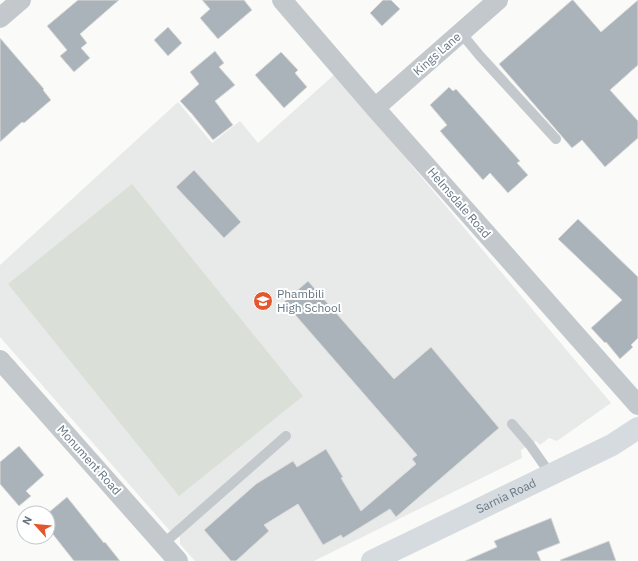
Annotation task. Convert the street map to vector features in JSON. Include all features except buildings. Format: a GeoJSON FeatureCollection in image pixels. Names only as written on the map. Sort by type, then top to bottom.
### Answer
{"type":"FeatureCollection","features":[{"type":"Feature","properties":{"kind":"main road","name":"Sarnia Road"},"geometry":{"type":"LineString","coordinates":[[372,561],[612,445],[638,428]]}},
{"type":"Feature","properties":{"kind":"street"},"geometry":{"type":"LineString","coordinates":[[0,18],[21,0]]}},
{"type":"Feature","properties":{"kind":"street","name":"Helmsdale Road"},"geometry":{"type":"LineString","coordinates":[[282,0],[375,108],[638,405]]}},
{"type":"Feature","properties":{"kind":"street","name":"Kings Lane"},"geometry":{"type":"LineString","coordinates":[[375,108],[498,0]]}},
{"type":"Feature","properties":{"kind":"street","name":"Monument Road"},"geometry":{"type":"LineString","coordinates":[[0,360],[178,561]]}},
{"type":"Feature","properties":{"kind":"lane"},"geometry":{"type":"LineString","coordinates":[[461,33],[480,56],[556,139]]}},
{"type":"Feature","properties":{"kind":"lane"},"geometry":{"type":"LineString","coordinates":[[512,424],[530,445],[551,475]]}},
{"type":"Feature","properties":{"kind":"lane"},"geometry":{"type":"LineString","coordinates":[[163,544],[286,436]]}},
{"type":"Feature","properties":{"kind":"shaded area","name":"Phambili High School"},"geometry":{"type":"Polygon","coordinates":[[[335,74],[611,403],[557,441],[549,438],[540,445],[536,441],[521,450],[522,458],[314,561],[195,561],[180,544],[180,538],[173,529],[170,531],[0,337],[0,265],[178,102],[212,143],[240,121],[258,143],[335,74]]]}},
{"type":"Feature","properties":{"kind":"shaded area"},"geometry":{"type":"Polygon","coordinates":[[[132,184],[303,396],[179,496],[8,284],[132,184]]]}},
{"type":"Feature","properties":{"kind":"place","name":"Phambili High School"},"geometry":{"type":"Point","coordinates":[263,301]}}]}
